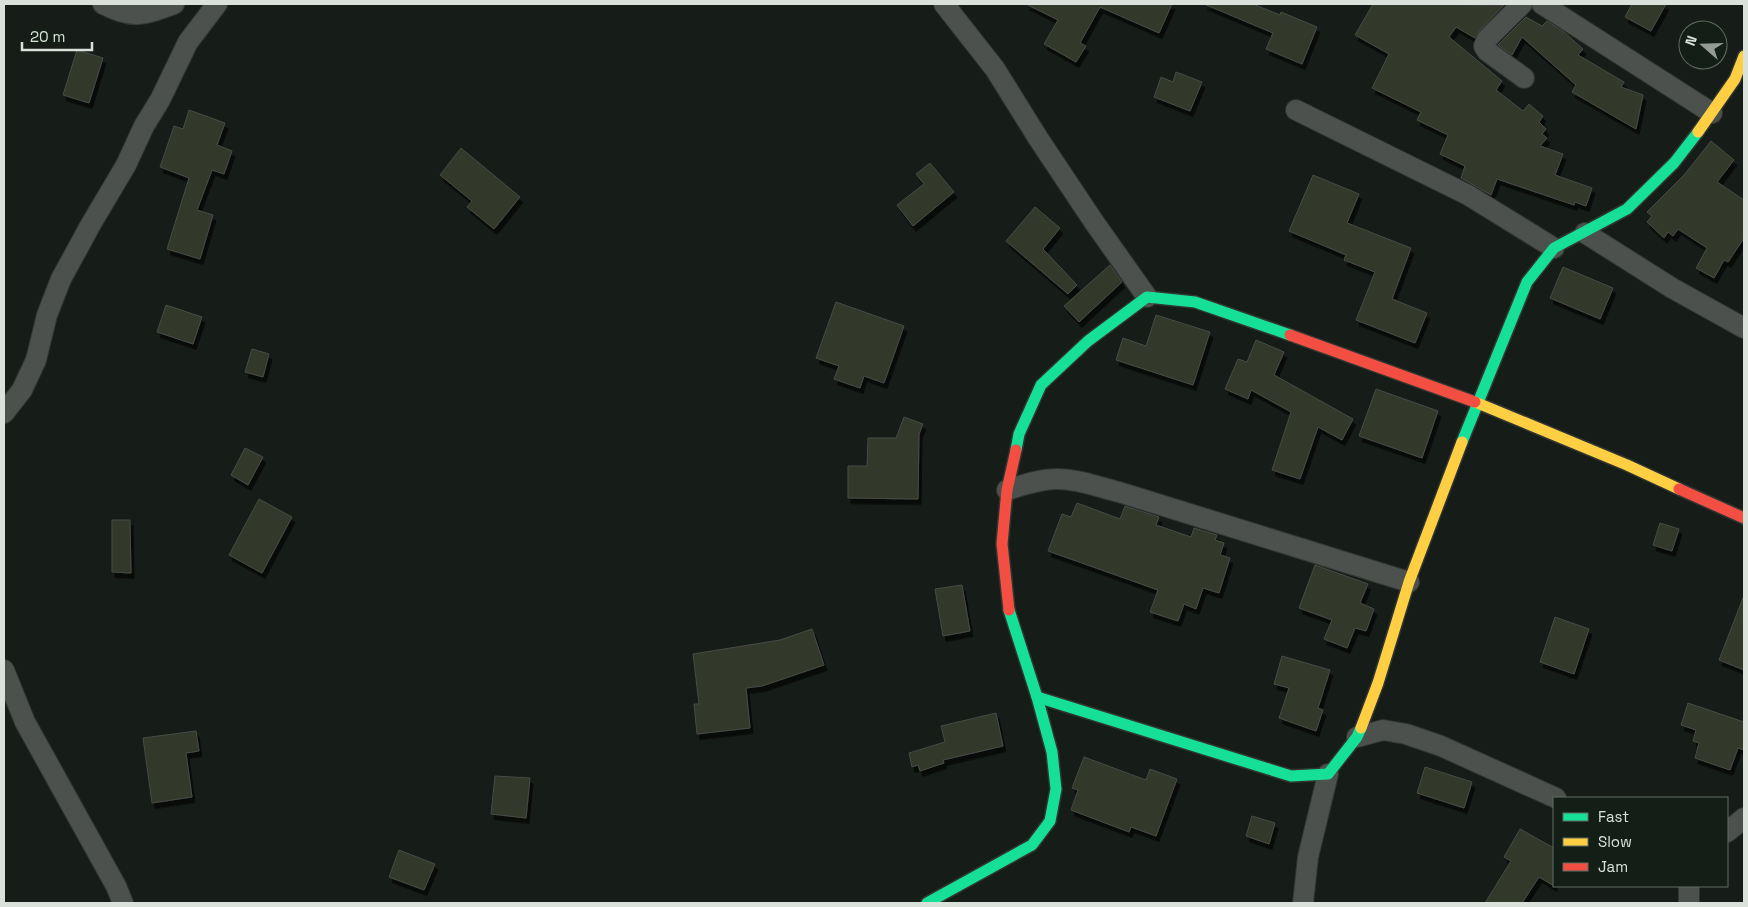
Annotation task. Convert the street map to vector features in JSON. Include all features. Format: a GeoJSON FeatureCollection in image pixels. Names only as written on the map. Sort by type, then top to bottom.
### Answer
{"type":"FeatureCollection","features":[{"type":"Feature","properties":{"kind":"street"},"geometry":{"type":"LineString","coordinates":[[103,4],[118,12],[136,15],[154,12],[174,4]]}},
{"type":"Feature","properties":{"kind":"street"},"geometry":{"type":"LineString","coordinates":[[4,413],[22,390],[36,360],[47,315],[61,279],[126,164],[188,42],[217,4]]}},
{"type":"Feature","properties":{"kind":"street"},"geometry":{"type":"LineString","coordinates":[[944,4],[995,69],[1094,222],[1147,297]]}},
{"type":"Feature","properties":{"kind":"street"},"geometry":{"type":"LineString","coordinates":[[1522,4],[1487,39],[1484,46],[1487,51],[1524,78]]}},
{"type":"Feature","properties":{"kind":"street"},"geometry":{"type":"LineString","coordinates":[[1542,4],[1712,113]]}},
{"type":"Feature","properties":{"kind":"street"},"geometry":{"type":"LineString","coordinates":[[1306,902],[1308,857],[1328,774],[1356,737],[1378,683],[1408,582],[1477,403],[1527,282],[1554,248],[1627,209],[1674,163],[1712,113],[1740,82],[1744,56]]}},
{"type":"Feature","properties":{"kind":"street"},"geometry":{"type":"LineString","coordinates":[[1296,110],[1468,195],[1554,248]]}},
{"type":"Feature","properties":{"kind":"street"},"geometry":{"type":"LineString","coordinates":[[1585,233],[1672,288],[1744,328]]}},
{"type":"Feature","properties":{"kind":"street"},"geometry":{"type":"LineString","coordinates":[[927,903],[1032,845],[1050,821],[1056,789],[1052,752],[1037,697],[1010,616],[1002,544],[1007,490],[1019,434],[1041,385],[1088,341],[1147,297],[1195,302],[1326,347],[1477,403],[1627,465],[1744,518]]}},
{"type":"Feature","properties":{"kind":"street"},"geometry":{"type":"LineString","coordinates":[[1007,490],[1048,480],[1057,479],[1079,482],[1119,492],[1408,582]]}},
{"type":"Feature","properties":{"kind":"street"},"geometry":{"type":"LineString","coordinates":[[4,670],[25,722],[116,886],[123,903]]}},
{"type":"Feature","properties":{"kind":"street"},"geometry":{"type":"LineString","coordinates":[[1037,697],[1290,776],[1328,774]]}},
{"type":"Feature","properties":{"kind":"street"},"geometry":{"type":"LineString","coordinates":[[1356,737],[1382,730],[1406,734],[1441,746],[1554,797]]}},
{"type":"Feature","properties":{"kind":"street"},"geometry":{"type":"LineString","coordinates":[[1728,831],[1744,818]]}},
{"type":"Feature","properties":{"kind":"street"},"geometry":{"type":"LineString","coordinates":[[1688,887],[1689,903]]}},
{"type":"Feature","properties":{"kind":"building"},"geometry":{"type":"Polygon","coordinates":[[[1026,4],[1172,4],[1159,33],[1100,7],[1080,43],[1086,46],[1076,62],[1044,44],[1058,20],[1026,4]]]}},
{"type":"Feature","properties":{"kind":"building"},"geometry":{"type":"Polygon","coordinates":[[[1204,4],[1253,4],[1280,15],[1281,12],[1317,27],[1302,64],[1266,49],[1273,33],[1204,4]]]}},
{"type":"Feature","properties":{"kind":"building"},"geometry":{"type":"Polygon","coordinates":[[[1373,4],[1504,5],[1479,31],[1475,38],[1456,27],[1449,37],[1502,81],[1496,90],[1523,111],[1529,104],[1543,116],[1539,122],[1546,129],[1542,134],[1547,138],[1540,146],[1563,154],[1555,175],[1592,188],[1586,206],[1575,202],[1574,205],[1497,179],[1491,195],[1461,178],[1465,166],[1440,154],[1448,135],[1417,120],[1421,112],[1372,88],[1389,54],[1355,35],[1373,4]]]}},
{"type":"Feature","properties":{"kind":"building"},"geometry":{"type":"Polygon","coordinates":[[[1632,4],[1666,4],[1651,31],[1625,17],[1632,4]]]}},
{"type":"Feature","properties":{"kind":"building"},"geometry":{"type":"Polygon","coordinates":[[[1526,17],[1542,26],[1547,21],[1564,32],[1583,49],[1578,55],[1624,82],[1621,87],[1643,95],[1636,129],[1572,92],[1576,85],[1522,37],[1512,55],[1498,45],[1526,17]]]}},
{"type":"Feature","properties":{"kind":"building"},"geometry":{"type":"Polygon","coordinates":[[[77,50],[103,58],[89,103],[63,95],[77,50]]]}},
{"type":"Feature","properties":{"kind":"building"},"geometry":{"type":"Polygon","coordinates":[[[1176,72],[1202,82],[1190,111],[1154,97],[1161,77],[1173,82],[1176,72]]]}},
{"type":"Feature","properties":{"kind":"building"},"geometry":{"type":"Polygon","coordinates":[[[189,110],[225,123],[217,145],[232,151],[224,174],[212,170],[197,210],[213,215],[200,259],[167,249],[189,178],[160,167],[174,126],[183,129],[189,110]]]}},
{"type":"Feature","properties":{"kind":"building"},"geometry":{"type":"Polygon","coordinates":[[[1711,141],[1734,160],[1717,182],[1744,200],[1744,238],[1728,262],[1724,260],[1714,278],[1696,268],[1707,248],[1678,229],[1673,236],[1668,232],[1664,238],[1647,222],[1652,216],[1647,212],[1685,174],[1711,141]]]}},
{"type":"Feature","properties":{"kind":"building"},"geometry":{"type":"Polygon","coordinates":[[[461,148],[520,197],[494,229],[467,207],[472,201],[440,175],[461,148]]]}},
{"type":"Feature","properties":{"kind":"building"},"geometry":{"type":"Polygon","coordinates":[[[930,163],[954,192],[913,226],[897,205],[924,184],[916,174],[930,163]]]}},
{"type":"Feature","properties":{"kind":"building"},"geometry":{"type":"Polygon","coordinates":[[[1313,175],[1359,194],[1347,223],[1411,248],[1392,299],[1427,313],[1415,343],[1356,320],[1375,272],[1344,260],[1346,255],[1289,231],[1313,175]]]}},
{"type":"Feature","properties":{"kind":"building"},"geometry":{"type":"Polygon","coordinates":[[[1035,207],[1060,228],[1043,249],[1077,285],[1068,294],[1006,241],[1035,207]]]}},
{"type":"Feature","properties":{"kind":"building"},"geometry":{"type":"Polygon","coordinates":[[[1110,265],[1122,282],[1079,322],[1064,306],[1110,265]]]}},
{"type":"Feature","properties":{"kind":"building"},"geometry":{"type":"Polygon","coordinates":[[[1563,267],[1613,288],[1600,319],[1550,298],[1563,267]]]}},
{"type":"Feature","properties":{"kind":"building"},"geometry":{"type":"Polygon","coordinates":[[[836,302],[904,326],[884,383],[864,376],[860,388],[834,379],[839,366],[816,358],[836,302]]]}},
{"type":"Feature","properties":{"kind":"building"},"geometry":{"type":"Polygon","coordinates":[[[166,305],[202,317],[193,344],[157,332],[166,305]]]}},
{"type":"Feature","properties":{"kind":"building"},"geometry":{"type":"Polygon","coordinates":[[[1156,315],[1210,332],[1193,385],[1116,360],[1123,338],[1146,346],[1156,315]]]}},
{"type":"Feature","properties":{"kind":"building"},"geometry":{"type":"Polygon","coordinates":[[[1256,340],[1284,352],[1274,375],[1353,419],[1342,440],[1318,427],[1300,479],[1272,470],[1291,412],[1251,390],[1248,399],[1225,389],[1238,359],[1247,362],[1256,340]]]}},
{"type":"Feature","properties":{"kind":"building"},"geometry":{"type":"Polygon","coordinates":[[[252,349],[269,354],[263,377],[245,372],[252,349]]]}},
{"type":"Feature","properties":{"kind":"building"},"geometry":{"type":"Polygon","coordinates":[[[1376,389],[1438,411],[1422,458],[1359,436],[1376,389]]]}},
{"type":"Feature","properties":{"kind":"building"},"geometry":{"type":"Polygon","coordinates":[[[904,417],[923,424],[919,434],[918,499],[848,498],[848,466],[867,466],[868,438],[896,438],[904,417]]]}},
{"type":"Feature","properties":{"kind":"building"},"geometry":{"type":"Polygon","coordinates":[[[245,448],[263,457],[248,485],[231,475],[245,448]]]}},
{"type":"Feature","properties":{"kind":"building"},"geometry":{"type":"Polygon","coordinates":[[[259,499],[292,517],[262,573],[229,555],[259,499]]]}},
{"type":"Feature","properties":{"kind":"building"},"geometry":{"type":"Polygon","coordinates":[[[1077,503],[1120,519],[1125,506],[1159,517],[1156,525],[1191,537],[1194,528],[1217,535],[1215,540],[1224,543],[1220,555],[1230,558],[1219,593],[1203,588],[1196,609],[1184,604],[1178,621],[1150,612],[1158,590],[1048,551],[1062,514],[1071,517],[1077,503]]]}},
{"type":"Feature","properties":{"kind":"building"},"geometry":{"type":"Polygon","coordinates":[[[112,520],[130,520],[131,573],[112,572],[112,520]]]}},
{"type":"Feature","properties":{"kind":"building"},"geometry":{"type":"Polygon","coordinates":[[[1660,523],[1679,529],[1672,551],[1653,545],[1660,523]]]}},
{"type":"Feature","properties":{"kind":"building"},"geometry":{"type":"Polygon","coordinates":[[[1315,565],[1368,584],[1360,603],[1374,609],[1366,631],[1355,628],[1347,648],[1324,639],[1332,620],[1299,608],[1315,565]]]}},
{"type":"Feature","properties":{"kind":"building"},"geometry":{"type":"Polygon","coordinates":[[[962,585],[970,631],[943,636],[935,589],[962,585]]]}},
{"type":"Feature","properties":{"kind":"building"},"geometry":{"type":"Polygon","coordinates":[[[1744,598],[1744,670],[1719,660],[1744,598]]]}},
{"type":"Feature","properties":{"kind":"building"},"geometry":{"type":"Polygon","coordinates":[[[1555,617],[1589,629],[1574,674],[1540,662],[1555,617]]]}},
{"type":"Feature","properties":{"kind":"building"},"geometry":{"type":"Polygon","coordinates":[[[812,629],[824,665],[762,686],[746,688],[750,728],[697,734],[694,704],[699,704],[693,654],[780,640],[812,629]]]}},
{"type":"Feature","properties":{"kind":"building"},"geometry":{"type":"Polygon","coordinates":[[[1282,656],[1330,670],[1318,708],[1323,710],[1316,731],[1279,718],[1289,688],[1274,684],[1282,656]]]}},
{"type":"Feature","properties":{"kind":"building"},"geometry":{"type":"Polygon","coordinates":[[[1688,703],[1744,722],[1744,750],[1738,748],[1730,770],[1695,758],[1699,743],[1693,741],[1696,730],[1681,725],[1688,703]]]}},
{"type":"Feature","properties":{"kind":"building"},"geometry":{"type":"Polygon","coordinates":[[[996,713],[1003,746],[943,760],[944,763],[920,771],[918,765],[912,767],[909,753],[945,742],[941,726],[996,713]]]}},
{"type":"Feature","properties":{"kind":"building"},"geometry":{"type":"Polygon","coordinates":[[[196,731],[199,751],[186,753],[192,797],[152,803],[143,738],[196,731]]]}},
{"type":"Feature","properties":{"kind":"building"},"geometry":{"type":"Polygon","coordinates":[[[1084,757],[1146,780],[1150,769],[1177,779],[1156,836],[1131,827],[1129,832],[1071,810],[1078,790],[1072,788],[1084,757]]]}},
{"type":"Feature","properties":{"kind":"building"},"geometry":{"type":"Polygon","coordinates":[[[1425,767],[1472,782],[1464,808],[1417,793],[1425,767]]]}},
{"type":"Feature","properties":{"kind":"building"},"geometry":{"type":"Polygon","coordinates":[[[495,776],[530,778],[526,818],[491,814],[495,776]]]}},
{"type":"Feature","properties":{"kind":"building"},"geometry":{"type":"Polygon","coordinates":[[[1252,816],[1275,823],[1269,844],[1246,836],[1252,816]]]}},
{"type":"Feature","properties":{"kind":"building"},"geometry":{"type":"Polygon","coordinates":[[[1520,829],[1553,847],[1553,885],[1539,877],[1522,903],[1485,903],[1511,861],[1504,857],[1520,829]]]}},
{"type":"Feature","properties":{"kind":"building"},"geometry":{"type":"Polygon","coordinates":[[[399,850],[435,864],[424,890],[389,877],[399,850]]]}},
{"type":"Feature","properties":{"kind":"traffic: fast"},"geometry":{"type":"LineString","coordinates":[[1462,442],[1527,282],[1554,248],[1627,209],[1674,163],[1698,132]]}},
{"type":"Feature","properties":{"kind":"traffic: fast"},"geometry":{"type":"LineString","coordinates":[[1016,450],[1019,434],[1041,385],[1088,341],[1147,297],[1195,302],[1290,335]]}},
{"type":"Feature","properties":{"kind":"traffic: fast"},"geometry":{"type":"LineString","coordinates":[[927,903],[1032,845],[1050,821],[1056,789],[1052,752],[1037,697],[1009,610]]}},
{"type":"Feature","properties":{"kind":"traffic: fast"},"geometry":{"type":"LineString","coordinates":[[1037,697],[1291,776],[1328,774],[1357,737],[1361,728]]}},
{"type":"Feature","properties":{"kind":"traffic: slow"},"geometry":{"type":"LineString","coordinates":[[1698,132],[1735,79],[1744,56]]}},
{"type":"Feature","properties":{"kind":"traffic: slow"},"geometry":{"type":"LineString","coordinates":[[1475,402],[1627,465],[1679,489]]}},
{"type":"Feature","properties":{"kind":"traffic: slow"},"geometry":{"type":"LineString","coordinates":[[1361,728],[1378,683],[1409,582],[1462,442]]}},
{"type":"Feature","properties":{"kind":"traffic: jam"},"geometry":{"type":"LineString","coordinates":[[1290,335],[1475,402]]}},
{"type":"Feature","properties":{"kind":"traffic: jam"},"geometry":{"type":"LineString","coordinates":[[1009,610],[1002,544],[1007,490],[1016,450]]}},
{"type":"Feature","properties":{"kind":"traffic: jam"},"geometry":{"type":"LineString","coordinates":[[1679,489],[1744,518]]}}]}
